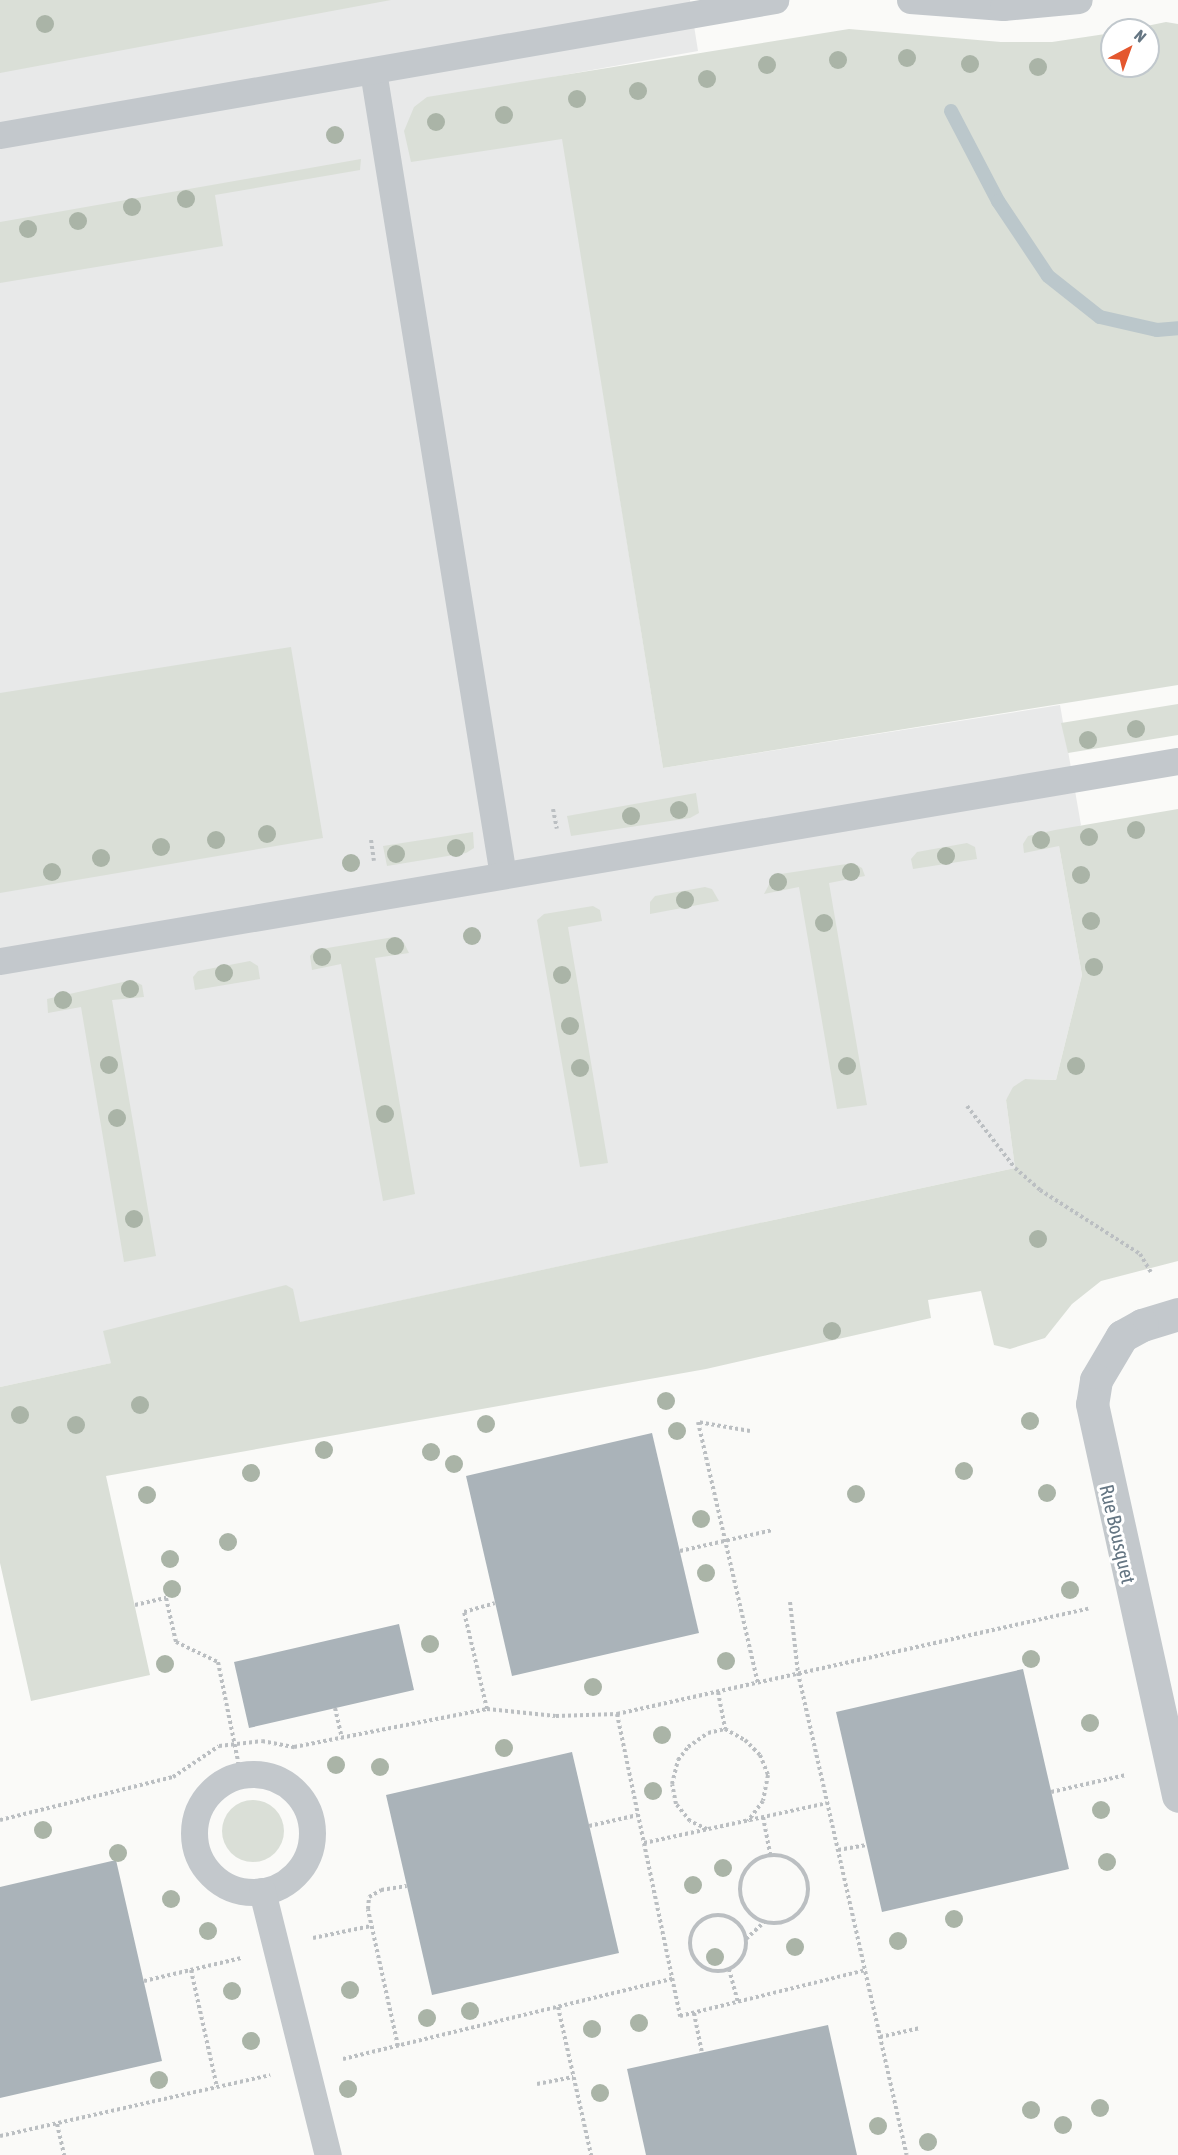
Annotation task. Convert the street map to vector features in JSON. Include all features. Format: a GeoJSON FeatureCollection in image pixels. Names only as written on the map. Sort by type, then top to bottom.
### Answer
{"type":"FeatureCollection","features":[{"type":"Feature","properties":{"kind":"street","name":"Rue Bousquet"},"geometry":{"type":"LineString","coordinates":[[1178,1314],[1142,1325],[1122,1336],[1096,1380],[1092,1404],[1178,1796]]}},
{"type":"Feature","properties":{"kind":"lane"},"geometry":{"type":"LineString","coordinates":[[0,135],[776,0]]}},
{"type":"Feature","properties":{"kind":"lane"},"geometry":{"type":"LineString","coordinates":[[910,0],[1003,6],[1079,0]]}},
{"type":"Feature","properties":{"kind":"lane"},"geometry":{"type":"LineString","coordinates":[[372,71],[503,875]]}},
{"type":"Feature","properties":{"kind":"lane"},"geometry":{"type":"LineString","coordinates":[[0,961],[1178,761]]}},
{"type":"Feature","properties":{"kind":"lane"},"geometry":{"type":"LineString","coordinates":[[267,1775],[285,1783],[300,1797],[309,1815],[312,1835],[303,1864],[281,1885],[262,1891],[243,1891],[210,1874],[194,1840],[201,1804],[212,1790],[241,1776],[267,1775]]}},
{"type":"Feature","properties":{"kind":"lane"},"geometry":{"type":"LineString","coordinates":[[262,1891],[328,2155]]}},
{"type":"Feature","properties":{"kind":"path"},"geometry":{"type":"LineString","coordinates":[[553,809],[560,840]]}},
{"type":"Feature","properties":{"kind":"path"},"geometry":{"type":"LineString","coordinates":[[371,840],[376,871]]}},
{"type":"Feature","properties":{"kind":"path"},"geometry":{"type":"LineString","coordinates":[[967,1106],[1016,1168],[1040,1190],[1140,1254],[1151,1272]]}},
{"type":"Feature","properties":{"kind":"path"},"geometry":{"type":"LineString","coordinates":[[750,1431],[698,1422],[758,1683]]}},
{"type":"Feature","properties":{"kind":"path"},"geometry":{"type":"LineString","coordinates":[[680,1551],[774,1530]]}},
{"type":"Feature","properties":{"kind":"path"},"geometry":{"type":"LineString","coordinates":[[135,1605],[166,1598],[176,1642],[218,1662],[241,1776]]}},
{"type":"Feature","properties":{"kind":"path"},"geometry":{"type":"LineString","coordinates":[[487,1709],[464,1612],[495,1602]]}},
{"type":"Feature","properties":{"kind":"path"},"geometry":{"type":"LineString","coordinates":[[790,1602],[798,1673],[908,2155]]}},
{"type":"Feature","properties":{"kind":"path"},"geometry":{"type":"LineString","coordinates":[[0,1820],[173,1777],[219,1746],[262,1741],[294,1747],[487,1709],[556,1716],[617,1714],[1088,1609]]}},
{"type":"Feature","properties":{"kind":"path"},"geometry":{"type":"LineString","coordinates":[[718,1692],[725,1729]]}},
{"type":"Feature","properties":{"kind":"path"},"geometry":{"type":"LineString","coordinates":[[335,1708],[342,1738]]}},
{"type":"Feature","properties":{"kind":"path"},"geometry":{"type":"LineString","coordinates":[[617,1714],[680,2016],[866,1970]]}},
{"type":"Feature","properties":{"kind":"path"},"geometry":{"type":"LineString","coordinates":[[707,1830],[690,1821],[676,1804],[672,1784],[678,1760],[688,1747],[708,1733],[725,1729],[745,1740],[760,1755],[768,1775],[763,1801],[748,1821]]}},
{"type":"Feature","properties":{"kind":"path"},"geometry":{"type":"LineString","coordinates":[[1052,1792],[1126,1774]]}},
{"type":"Feature","properties":{"kind":"path"},"geometry":{"type":"LineString","coordinates":[[644,1843],[827,1803]]}},
{"type":"Feature","properties":{"kind":"path"},"geometry":{"type":"LineString","coordinates":[[590,1826],[638,1815]]}},
{"type":"Feature","properties":{"kind":"path"},"geometry":{"type":"LineString","coordinates":[[763,1817],[770,1855]]}},
{"type":"Feature","properties":{"kind":"path"},"geometry":{"type":"LineString","coordinates":[[838,1850],[867,1845]]}},
{"type":"Feature","properties":{"kind":"path"},"geometry":{"type":"LineString","coordinates":[[770,1855],[792,1859],[800,1866],[808,1886],[808,1898],[796,1916],[776,1924],[764,1922],[746,1908],[740,1886],[749,1865],[770,1855]]}},
{"type":"Feature","properties":{"kind":"path"},"geometry":{"type":"LineString","coordinates":[[398,2046],[371,1926],[369,1897],[381,1890],[407,1886]]}},
{"type":"Feature","properties":{"kind":"path"},"geometry":{"type":"LineString","coordinates":[[746,1939],[736,1923],[720,1915],[702,1920],[690,1934],[689,1944],[696,1961],[711,1971],[729,1969],[743,1957],[746,1939],[764,1922]]}},
{"type":"Feature","properties":{"kind":"path"},"geometry":{"type":"LineString","coordinates":[[304,1941],[371,1926]]}},
{"type":"Feature","properties":{"kind":"path"},"geometry":{"type":"LineString","coordinates":[[144,1981],[245,1957]]}},
{"type":"Feature","properties":{"kind":"path"},"geometry":{"type":"LineString","coordinates":[[729,1969],[738,2002]]}},
{"type":"Feature","properties":{"kind":"path"},"geometry":{"type":"LineString","coordinates":[[191,1970],[217,2087]]}},
{"type":"Feature","properties":{"kind":"path"},"geometry":{"type":"LineString","coordinates":[[333,2061],[672,1979]]}},
{"type":"Feature","properties":{"kind":"path"},"geometry":{"type":"LineString","coordinates":[[558,2007],[591,2155]]}},
{"type":"Feature","properties":{"kind":"path"},"geometry":{"type":"LineString","coordinates":[[694,2013],[702,2053]]}},
{"type":"Feature","properties":{"kind":"path"},"geometry":{"type":"LineString","coordinates":[[880,2037],[920,2028]]}},
{"type":"Feature","properties":{"kind":"path"},"geometry":{"type":"LineString","coordinates":[[0,2136],[282,2072]]}},
{"type":"Feature","properties":{"kind":"path"},"geometry":{"type":"LineString","coordinates":[[537,2084],[573,2077]]}},
{"type":"Feature","properties":{"kind":"path"},"geometry":{"type":"LineString","coordinates":[[57,2124],[64,2155]]}},
{"type":"Feature","properties":{"kind":"shaded area"},"geometry":{"type":"Polygon","coordinates":[[[0,0],[690,0],[698,51],[553,77],[663,768],[1060,705],[1081,825],[1059,846],[1082,975],[1056,1080],[1025,1079],[1006,1100],[1015,1168],[0,1387],[0,0]]]}},
{"type":"Feature","properties":{"kind":"shaded area"},"geometry":{"type":"Polygon","coordinates":[[[0,0],[391,0],[0,73],[0,0]]]}},
{"type":"Feature","properties":{"kind":"shaded area"},"geometry":{"type":"Polygon","coordinates":[[[1160,23],[1178,24],[1178,685],[663,768],[562,139],[411,162],[404,131],[414,107],[427,97],[849,29],[1001,42],[1052,42],[1100,35],[1100,78],[1160,78],[1160,23]]]}},
{"type":"Feature","properties":{"kind":"shaded area"},"geometry":{"type":"Polygon","coordinates":[[[361,159],[360,170],[215,195],[223,246],[0,283],[0,222],[361,159]]]}},
{"type":"Feature","properties":{"kind":"shaded area"},"geometry":{"type":"Polygon","coordinates":[[[291,647],[323,838],[0,893],[0,693],[291,647]]]}},
{"type":"Feature","properties":{"kind":"shaded area"},"geometry":{"type":"Polygon","coordinates":[[[1178,704],[1178,735],[1068,753],[1061,723],[1178,704]]]}},
{"type":"Feature","properties":{"kind":"shaded area"},"geometry":{"type":"Polygon","coordinates":[[[696,793],[699,813],[690,818],[571,836],[567,816],[696,793]]]}},
{"type":"Feature","properties":{"kind":"shaded area"},"geometry":{"type":"Polygon","coordinates":[[[1178,809],[1178,1261],[1101,1281],[1072,1304],[1045,1338],[1010,1349],[994,1345],[981,1291],[928,1300],[931,1318],[706,1369],[106,1476],[150,1675],[31,1701],[0,1563],[0,1387],[111,1363],[103,1331],[286,1285],[293,1289],[300,1322],[1015,1168],[1006,1100],[1013,1087],[1025,1079],[1056,1080],[1082,975],[1059,846],[1024,853],[1023,844],[1028,836],[1178,809]]]}},
{"type":"Feature","properties":{"kind":"shaded area"},"geometry":{"type":"Polygon","coordinates":[[[473,832],[474,848],[466,853],[387,866],[383,846],[473,832]]]}},
{"type":"Feature","properties":{"kind":"shaded area"},"geometry":{"type":"Polygon","coordinates":[[[967,843],[975,847],[977,859],[913,869],[911,859],[917,852],[967,843]]]}},
{"type":"Feature","properties":{"kind":"shaded area"},"geometry":{"type":"Polygon","coordinates":[[[853,863],[862,868],[865,876],[829,883],[867,1105],[837,1109],[799,887],[764,894],[774,875],[853,863]]]}},
{"type":"Feature","properties":{"kind":"shaded area"},"geometry":{"type":"Polygon","coordinates":[[[705,887],[712,889],[719,901],[650,914],[650,902],[655,896],[705,887]]]}},
{"type":"Feature","properties":{"kind":"shaded area"},"geometry":{"type":"Polygon","coordinates":[[[593,906],[600,910],[602,921],[568,927],[608,1163],[580,1167],[537,920],[544,914],[593,906]]]}},
{"type":"Feature","properties":{"kind":"shaded area"},"geometry":{"type":"Polygon","coordinates":[[[394,937],[404,943],[409,953],[375,958],[415,1194],[383,1201],[341,964],[312,970],[310,956],[315,950],[394,937]]]}},
{"type":"Feature","properties":{"kind":"shaded area"},"geometry":{"type":"Polygon","coordinates":[[[250,961],[258,966],[260,979],[195,990],[193,977],[198,971],[250,961]]]}},
{"type":"Feature","properties":{"kind":"shaded area"},"geometry":{"type":"Polygon","coordinates":[[[132,980],[142,985],[144,997],[112,1000],[156,1256],[124,1262],[81,1007],[48,1013],[47,999],[132,980]]]}},
{"type":"Feature","properties":{"kind":"shaded area"},"geometry":{"type":"Polygon","coordinates":[[[247,1800],[259,1800],[275,1809],[282,1819],[284,1831],[282,1843],[275,1853],[259,1862],[247,1862],[236,1857],[227,1848],[222,1837],[222,1825],[227,1814],[236,1805],[247,1800]]]}},
{"type":"Feature","properties":{"kind":"building"},"geometry":{"type":"Polygon","coordinates":[[[652,1433],[699,1633],[512,1676],[466,1476],[652,1433]]]}},
{"type":"Feature","properties":{"kind":"building"},"geometry":{"type":"Polygon","coordinates":[[[399,1624],[414,1690],[249,1728],[234,1662],[399,1624]]]}},
{"type":"Feature","properties":{"kind":"building"},"geometry":{"type":"Polygon","coordinates":[[[1023,1669],[1069,1869],[882,1912],[836,1712],[1023,1669]]]}},
{"type":"Feature","properties":{"kind":"building"},"geometry":{"type":"Polygon","coordinates":[[[572,1752],[619,1953],[432,1995],[386,1795],[572,1752]]]}},
{"type":"Feature","properties":{"kind":"building"},"geometry":{"type":"Polygon","coordinates":[[[116,1860],[162,2061],[0,2098],[0,1887],[116,1860]]]}},
{"type":"Feature","properties":{"kind":"building"},"geometry":{"type":"Polygon","coordinates":[[[828,2025],[857,2155],[646,2155],[627,2069],[828,2025]]]}},
{"type":"Feature","properties":{"kind":"waterway"},"geometry":{"type":"LineString","coordinates":[[951,111],[998,201],[1048,276],[1100,317],[1157,330],[1178,328]]}}]}
